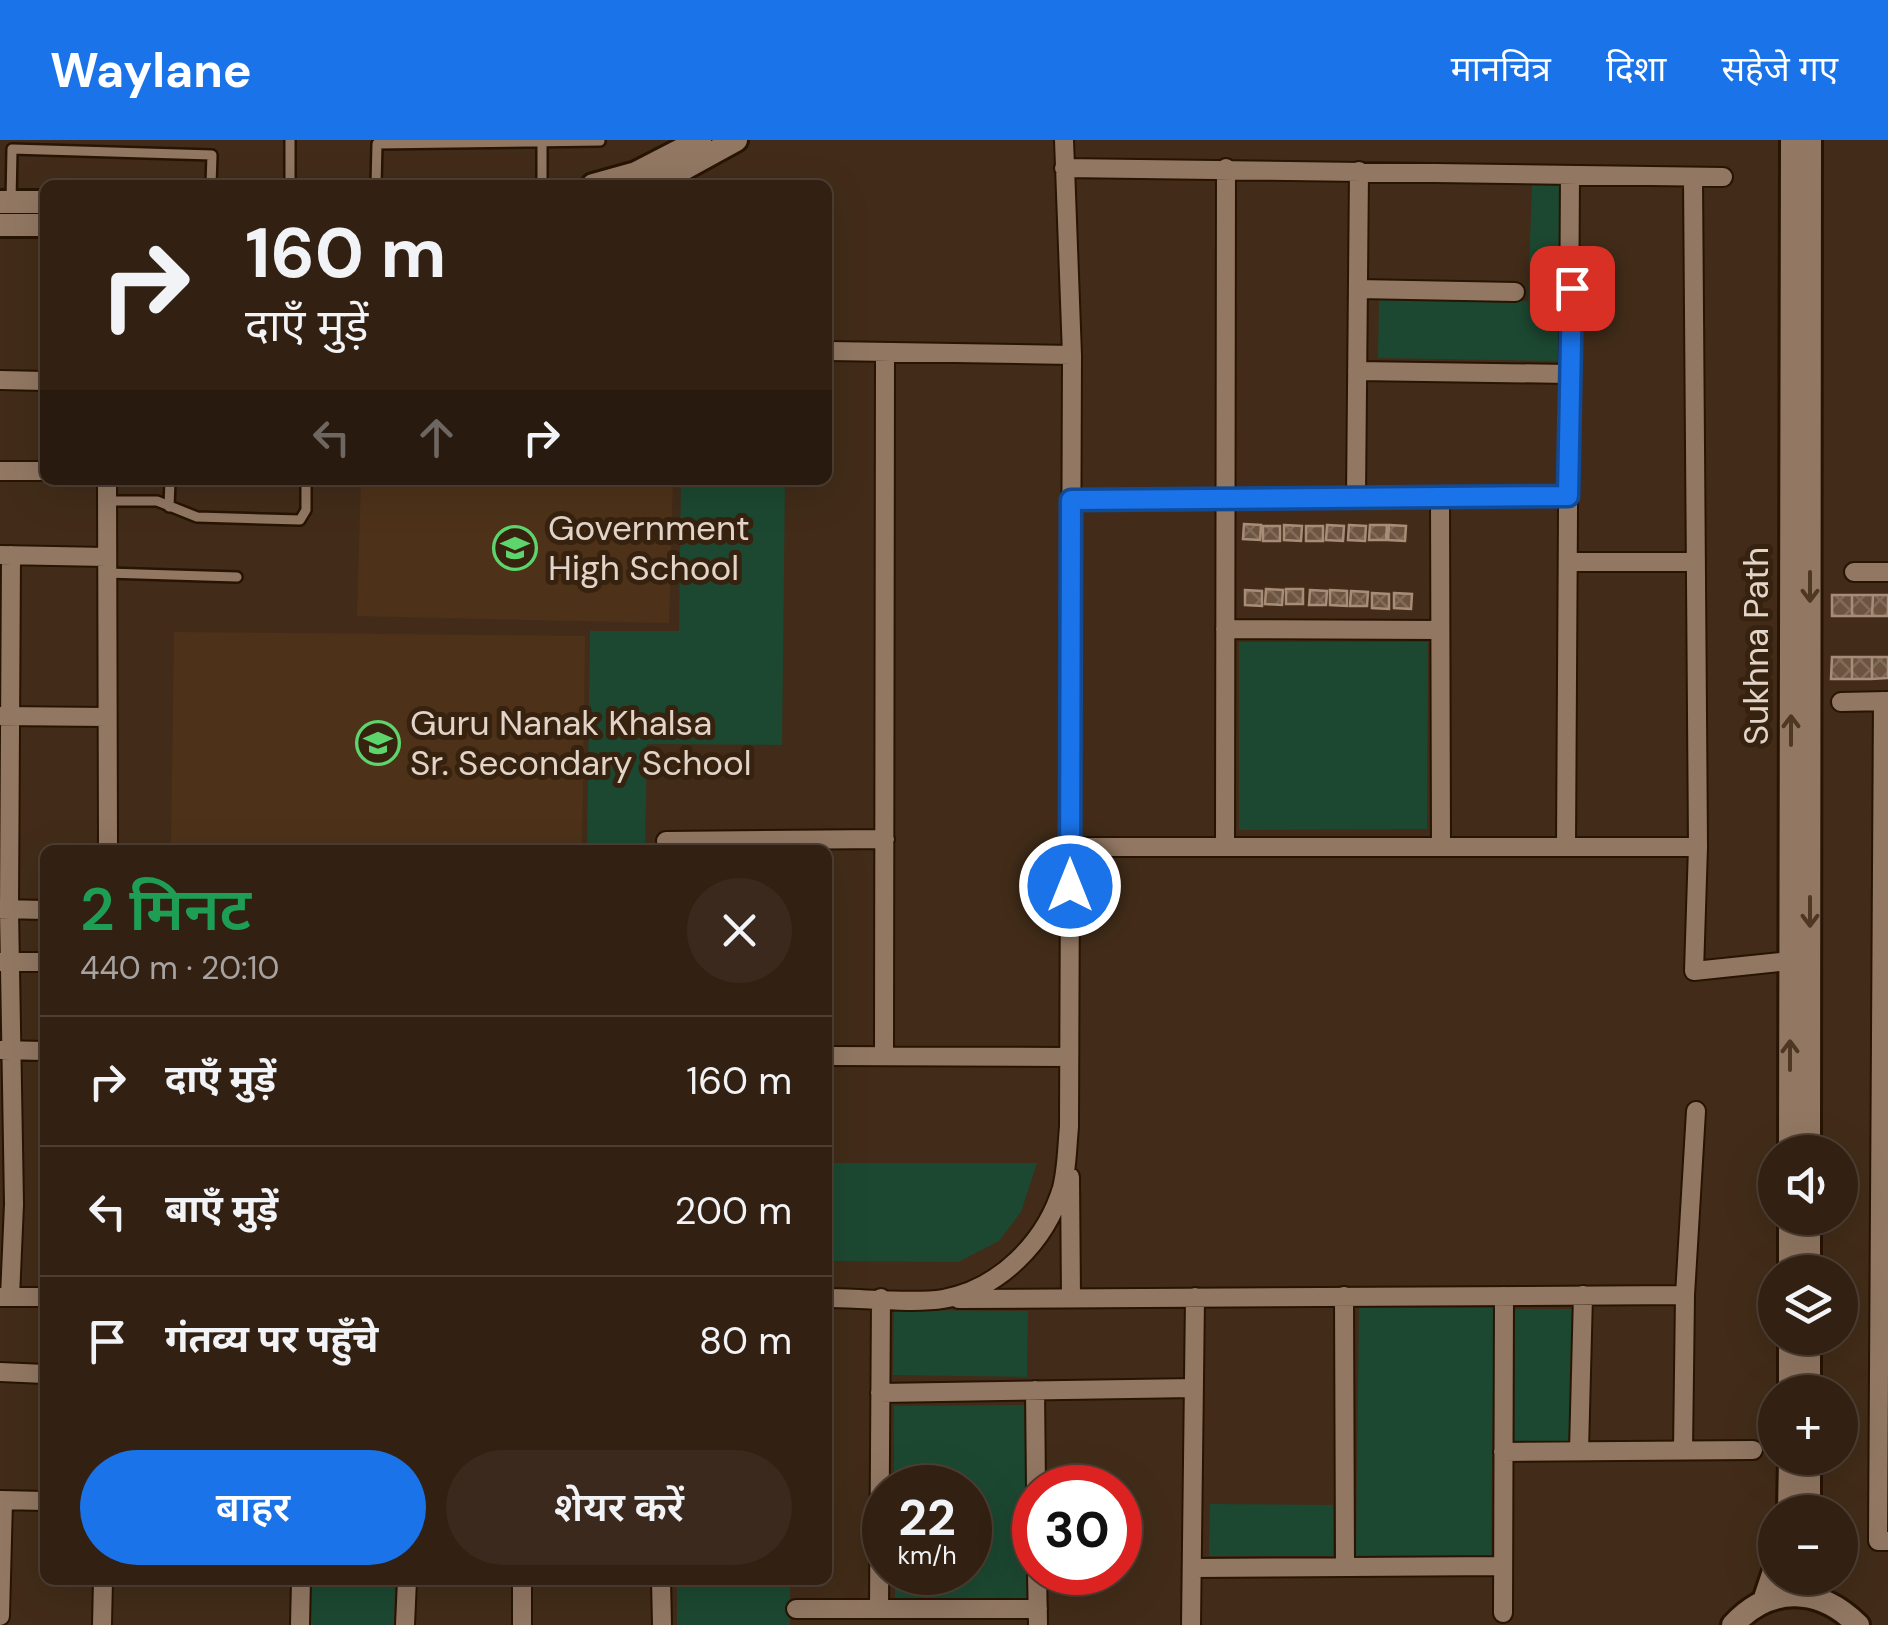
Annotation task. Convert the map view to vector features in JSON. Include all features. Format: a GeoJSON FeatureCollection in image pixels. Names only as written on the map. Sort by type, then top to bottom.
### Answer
{"type":"FeatureCollection","features":[{"type":"Feature","properties":{"kind":"main road"},"geometry":{"type":"LineString","coordinates":[[610,180],[636,172],[700,140]]}},
{"type":"Feature","properties":{"kind":"main road"},"geometry":{"type":"LineString","coordinates":[[663,180],[736,140]]}},
{"type":"Feature","properties":{"kind":"main road","name":"Sukhna Path"},"geometry":{"type":"LineString","coordinates":[[1790,1135],[1792,140]]}},
{"type":"Feature","properties":{"kind":"main road","name":"Sukhna Path"},"geometry":{"type":"LineString","coordinates":[[1810,140],[1810,1135]]}},
{"type":"Feature","properties":{"kind":"main road"},"geometry":{"type":"LineString","coordinates":[[5,214],[40,204]]}},
{"type":"Feature","properties":{"kind":"main road"},"geometry":{"type":"LineString","coordinates":[[5,214],[40,224]]}},
{"type":"Feature","properties":{"kind":"main road"},"geometry":{"type":"LineString","coordinates":[[1764,1602],[1766,1595]]}},
{"type":"Feature","properties":{"kind":"main road"},"geometry":{"type":"LineString","coordinates":[[1733,1625],[1764,1602],[1789,1595]]}},
{"type":"Feature","properties":{"kind":"main road"},"geometry":{"type":"LineString","coordinates":[[1827,1595],[1858,1625]]}},
{"type":"Feature","properties":{"kind":"street"},"geometry":{"type":"LineString","coordinates":[[1064,140],[1072,355],[1071,1298]]}},
{"type":"Feature","properties":{"kind":"street"},"geometry":{"type":"LineString","coordinates":[[1064,168],[1724,177]]}},
{"type":"Feature","properties":{"kind":"street"},"geometry":{"type":"LineString","coordinates":[[1224,847],[1226,168]]}},
{"type":"Feature","properties":{"kind":"street"},"geometry":{"type":"LineString","coordinates":[[1356,498],[1359,171]]}},
{"type":"Feature","properties":{"kind":"street"},"geometry":{"type":"LineString","coordinates":[[1566,847],[1570,175]]}},
{"type":"Feature","properties":{"kind":"street"},"geometry":{"type":"LineString","coordinates":[[1693,178],[1698,847],[1694,971],[1790,961]]}},
{"type":"Feature","properties":{"kind":"street"},"geometry":{"type":"LineString","coordinates":[[1358,289],[1515,292]]}},
{"type":"Feature","properties":{"kind":"street"},"geometry":{"type":"LineString","coordinates":[[832,352],[1072,355]]}},
{"type":"Feature","properties":{"kind":"street"},"geometry":{"type":"LineString","coordinates":[[884,1056],[885,352]]}},
{"type":"Feature","properties":{"kind":"street"},"geometry":{"type":"LineString","coordinates":[[1357,371],[1569,374]]}},
{"type":"Feature","properties":{"kind":"street"},"geometry":{"type":"LineString","coordinates":[[0,380],[40,381]]}},
{"type":"Feature","properties":{"kind":"street"},"geometry":{"type":"LineString","coordinates":[[0,471],[40,471]]}},
{"type":"Feature","properties":{"kind":"street"},"geometry":{"type":"LineString","coordinates":[[106,485],[108,845]]}},
{"type":"Feature","properties":{"kind":"street"},"geometry":{"type":"LineString","coordinates":[[1071,500],[1568,496]]}},
{"type":"Feature","properties":{"kind":"street"},"geometry":{"type":"LineString","coordinates":[[1440,497],[1441,847]]}},
{"type":"Feature","properties":{"kind":"street"},"geometry":{"type":"LineString","coordinates":[[40,1297],[5,1297],[6,555],[107,565]]}},
{"type":"Feature","properties":{"kind":"street"},"geometry":{"type":"LineString","coordinates":[[1568,562],[1696,562]]}},
{"type":"Feature","properties":{"kind":"street"},"geometry":{"type":"LineString","coordinates":[[1854,572],[1888,572]]}},
{"type":"Feature","properties":{"kind":"street"},"geometry":{"type":"LineString","coordinates":[[1225,629],[1440,630]]}},
{"type":"Feature","properties":{"kind":"street"},"geometry":{"type":"LineString","coordinates":[[1841,702],[1885,701],[1884,1232],[1878,1541],[1888,1541]]}},
{"type":"Feature","properties":{"kind":"street"},"geometry":{"type":"LineString","coordinates":[[5,716],[108,717]]}},
{"type":"Feature","properties":{"kind":"street"},"geometry":{"type":"LineString","coordinates":[[666,841],[763,845],[885,839]]}},
{"type":"Feature","properties":{"kind":"street"},"geometry":{"type":"LineString","coordinates":[[1070,847],[1698,847]]}},
{"type":"Feature","properties":{"kind":"street"},"geometry":{"type":"LineString","coordinates":[[4,909],[40,910]]}},
{"type":"Feature","properties":{"kind":"street"},"geometry":{"type":"LineString","coordinates":[[5,962],[40,962]]}},
{"type":"Feature","properties":{"kind":"street"},"geometry":{"type":"LineString","coordinates":[[6,1050],[40,1051]]}},
{"type":"Feature","properties":{"kind":"street"},"geometry":{"type":"LineString","coordinates":[[832,1056],[1069,1057]]}},
{"type":"Feature","properties":{"kind":"street"},"geometry":{"type":"LineString","coordinates":[[1683,1450],[1685,1295],[1696,1111]]}},
{"type":"Feature","properties":{"kind":"street"},"geometry":{"type":"LineString","coordinates":[[944,1299],[980,1286],[1014,1265],[1043,1232],[1062,1187],[1069,1127]]}},
{"type":"Feature","properties":{"kind":"street"},"geometry":{"type":"LineString","coordinates":[[1579,1451],[1582,1295]]}},
{"type":"Feature","properties":{"kind":"street"},"geometry":{"type":"LineString","coordinates":[[832,1298],[1685,1295]]}},
{"type":"Feature","properties":{"kind":"street"},"geometry":{"type":"LineString","coordinates":[[1344,1296],[1345,1567]]}},
{"type":"Feature","properties":{"kind":"street"},"geometry":{"type":"LineString","coordinates":[[1503,1613],[1504,1296]]}},
{"type":"Feature","properties":{"kind":"street"},"geometry":{"type":"LineString","coordinates":[[1191,1625],[1194,1297]]}},
{"type":"Feature","properties":{"kind":"street"},"geometry":{"type":"LineString","coordinates":[[879,1610],[881,1298]]}},
{"type":"Feature","properties":{"kind":"street"},"geometry":{"type":"LineString","coordinates":[[0,1372],[40,1374]]}},
{"type":"Feature","properties":{"kind":"street"},"geometry":{"type":"LineString","coordinates":[[880,1393],[1194,1388]]}},
{"type":"Feature","properties":{"kind":"street"},"geometry":{"type":"LineString","coordinates":[[1035,1390],[1036,1465]]}},
{"type":"Feature","properties":{"kind":"street"},"geometry":{"type":"LineString","coordinates":[[1503,1452],[1753,1450]]}},
{"type":"Feature","properties":{"kind":"street"},"geometry":{"type":"LineString","coordinates":[[0,1616],[2,1500],[40,1501]]}},
{"type":"Feature","properties":{"kind":"street"},"geometry":{"type":"LineString","coordinates":[[1192,1568],[1503,1566]]}},
{"type":"Feature","properties":{"kind":"street"},"geometry":{"type":"LineString","coordinates":[[102,1625],[103,1585]]}},
{"type":"Feature","properties":{"kind":"street"},"geometry":{"type":"LineString","coordinates":[[300,1625],[301,1585]]}},
{"type":"Feature","properties":{"kind":"street"},"geometry":{"type":"LineString","coordinates":[[406,1625],[407,1585]]}},
{"type":"Feature","properties":{"kind":"street"},"geometry":{"type":"LineString","coordinates":[[522,1585],[522,1625]]}},
{"type":"Feature","properties":{"kind":"street"},"geometry":{"type":"LineString","coordinates":[[662,1585],[662,1625]]}},
{"type":"Feature","properties":{"kind":"street"},"geometry":{"type":"LineString","coordinates":[[796,1610],[1038,1617]]}},
{"type":"Feature","properties":{"kind":"lane"},"geometry":{"type":"LineString","coordinates":[[290,140],[290,180]]}},
{"type":"Feature","properties":{"kind":"lane"},"geometry":{"type":"LineString","coordinates":[[376,180],[378,144],[600,141]]}},
{"type":"Feature","properties":{"kind":"lane"},"geometry":{"type":"LineString","coordinates":[[542,142],[542,180]]}},
{"type":"Feature","properties":{"kind":"lane"},"geometry":{"type":"LineString","coordinates":[[5,214],[12,149],[212,156],[211,180]]}},
{"type":"Feature","properties":{"kind":"lane"},"geometry":{"type":"LineString","coordinates":[[169,507],[170,485]]}},
{"type":"Feature","properties":{"kind":"lane"},"geometry":{"type":"LineString","coordinates":[[107,501],[156,501],[196,517],[300,520],[306,510],[306,485]]}},
{"type":"Feature","properties":{"kind":"lane"},"geometry":{"type":"LineString","coordinates":[[107,565],[237,576]]}},
{"type":"Feature","properties":{"kind":"shaded area","name":"Government High School"},"geometry":{"type":"Polygon","coordinates":[[[361,485],[673,485],[669,623],[357,616],[361,485]]]}},
{"type":"Feature","properties":{"kind":"shaded area","name":"Guru Nanak Khalsa Sr. Secondary School"},"geometry":{"type":"Polygon","coordinates":[[[174,632],[585,636],[582,845],[171,845],[174,632]]]}},
{"type":"Feature","properties":{"kind":"green space"},"geometry":{"type":"Polygon","coordinates":[[[1532,185],[1564,186],[1560,361],[1378,358],[1379,299],[1528,301],[1532,185]]]}},
{"type":"Feature","properties":{"kind":"green space"},"geometry":{"type":"Polygon","coordinates":[[[681,485],[785,485],[782,745],[647,744],[645,845],[587,845],[590,631],[679,631],[681,485]]]}},
{"type":"Feature","properties":{"kind":"green space"},"geometry":{"type":"Polygon","coordinates":[[[1239,642],[1428,642],[1427,829],[1239,830],[1239,642]]]}},
{"type":"Feature","properties":{"kind":"green space"},"geometry":{"type":"Polygon","coordinates":[[[832,1163],[1037,1163],[1021,1212],[999,1241],[958,1262],[832,1261],[832,1163]]]}},
{"type":"Feature","properties":{"kind":"green space"},"geometry":{"type":"Polygon","coordinates":[[[1359,1307],[1494,1308],[1491,1556],[1356,1556],[1359,1307]]]}},
{"type":"Feature","properties":{"kind":"green space"},"geometry":{"type":"Polygon","coordinates":[[[1514,1309],[1572,1309],[1571,1443],[1513,1443],[1514,1309]]]}},
{"type":"Feature","properties":{"kind":"green space"},"geometry":{"type":"Polygon","coordinates":[[[894,1310],[1028,1311],[1027,1377],[893,1375],[894,1310]]]}},
{"type":"Feature","properties":{"kind":"green space"},"geometry":{"type":"Polygon","coordinates":[[[1026,1405],[1026,1465],[1012,1465],[1012,1595],[1027,1595],[1027,1601],[895,1602],[895,1595],[992,1595],[992,1465],[894,1465],[894,1406],[1026,1405]]]}},
{"type":"Feature","properties":{"kind":"green space"},"geometry":{"type":"Polygon","coordinates":[[[1210,1504],[1333,1505],[1333,1556],[1209,1556],[1210,1504]]]}},
{"type":"Feature","properties":{"kind":"green space"},"geometry":{"type":"Polygon","coordinates":[[[311,1585],[395,1585],[394,1625],[310,1625],[311,1585]]]}},
{"type":"Feature","properties":{"kind":"green space"},"geometry":{"type":"Polygon","coordinates":[[[677,1585],[790,1585],[790,1625],[677,1625],[677,1585]]]}},
{"type":"Feature","properties":{"kind":"building"},"geometry":{"type":"Polygon","coordinates":[[[1244,524],[1261,525],[1260,540],[1243,539],[1244,524]]]}},
{"type":"Feature","properties":{"kind":"building"},"geometry":{"type":"Polygon","coordinates":[[[1284,525],[1302,526],[1301,541],[1284,540],[1284,525]]]}},
{"type":"Feature","properties":{"kind":"building"},"geometry":{"type":"Polygon","coordinates":[[[1327,525],[1344,526],[1343,541],[1326,540],[1327,525]]]}},
{"type":"Feature","properties":{"kind":"building"},"geometry":{"type":"Polygon","coordinates":[[[1349,525],[1366,526],[1365,541],[1348,540],[1349,525]]]}},
{"type":"Feature","properties":{"kind":"building"},"geometry":{"type":"Polygon","coordinates":[[[1370,525],[1387,525],[1386,540],[1369,540],[1370,525]]]}},
{"type":"Feature","properties":{"kind":"building"},"geometry":{"type":"Polygon","coordinates":[[[1389,525],[1406,526],[1405,541],[1388,540],[1389,525]]]}},
{"type":"Feature","properties":{"kind":"building"},"geometry":{"type":"Polygon","coordinates":[[[1263,526],[1280,526],[1280,541],[1263,541],[1263,526]]]}},
{"type":"Feature","properties":{"kind":"building"},"geometry":{"type":"Polygon","coordinates":[[[1306,526],[1323,526],[1323,541],[1306,541],[1306,526]]]}},
{"type":"Feature","properties":{"kind":"building"},"geometry":{"type":"Polygon","coordinates":[[[1266,589],[1283,590],[1282,605],[1265,604],[1266,589]]]}},
{"type":"Feature","properties":{"kind":"building"},"geometry":{"type":"Polygon","coordinates":[[[1286,589],[1303,589],[1303,604],[1286,604],[1286,589]]]}},
{"type":"Feature","properties":{"kind":"building"},"geometry":{"type":"Polygon","coordinates":[[[1245,590],[1262,591],[1262,606],[1245,605],[1245,590]]]}},
{"type":"Feature","properties":{"kind":"building"},"geometry":{"type":"Polygon","coordinates":[[[1310,590],[1327,591],[1326,605],[1309,605],[1310,590]]]}},
{"type":"Feature","properties":{"kind":"building"},"geometry":{"type":"Polygon","coordinates":[[[1330,590],[1347,591],[1347,606],[1330,605],[1330,590]]]}},
{"type":"Feature","properties":{"kind":"building"},"geometry":{"type":"Polygon","coordinates":[[[1351,591],[1368,592],[1367,606],[1350,606],[1351,591]]]}},
{"type":"Feature","properties":{"kind":"building"},"geometry":{"type":"Polygon","coordinates":[[[1372,593],[1389,594],[1389,609],[1372,608],[1372,593]]]}},
{"type":"Feature","properties":{"kind":"building"},"geometry":{"type":"Polygon","coordinates":[[[1394,593],[1412,594],[1411,609],[1394,608],[1394,593]]]}},
{"type":"Feature","properties":{"kind":"building"},"geometry":{"type":"Polygon","coordinates":[[[1832,595],[1852,595],[1852,616],[1832,616],[1832,595]]]}},
{"type":"Feature","properties":{"kind":"building"},"geometry":{"type":"Polygon","coordinates":[[[1852,595],[1873,595],[1872,616],[1852,616],[1852,595]]]}},
{"type":"Feature","properties":{"kind":"building"},"geometry":{"type":"Polygon","coordinates":[[[1873,595],[1888,595],[1888,616],[1872,616],[1873,595]]]}},
{"type":"Feature","properties":{"kind":"building"},"geometry":{"type":"Polygon","coordinates":[[[1832,657],[1852,657],[1852,679],[1831,679],[1832,657]]]}},
{"type":"Feature","properties":{"kind":"building"},"geometry":{"type":"Polygon","coordinates":[[[1852,657],[1872,657],[1872,679],[1852,679],[1852,657]]]}},
{"type":"Feature","properties":{"kind":"building"},"geometry":{"type":"Polygon","coordinates":[[[1872,657],[1888,657],[1888,678],[1872,679],[1872,657]]]}},
{"type":"Feature","properties":{"kind":"place","name":"Government High School"},"geometry":{"type":"Point","coordinates":[515,548]}},
{"type":"Feature","properties":{"kind":"place","name":"Guru Nanak Khalsa Sr. Secondary School"},"geometry":{"type":"Point","coordinates":[378,743]}},
{"type":"Feature","properties":{"kind":"route"},"geometry":{"type":"LineString","coordinates":[[1070,886],[1071,500],[1568,496],[1572,288]]}}]}
